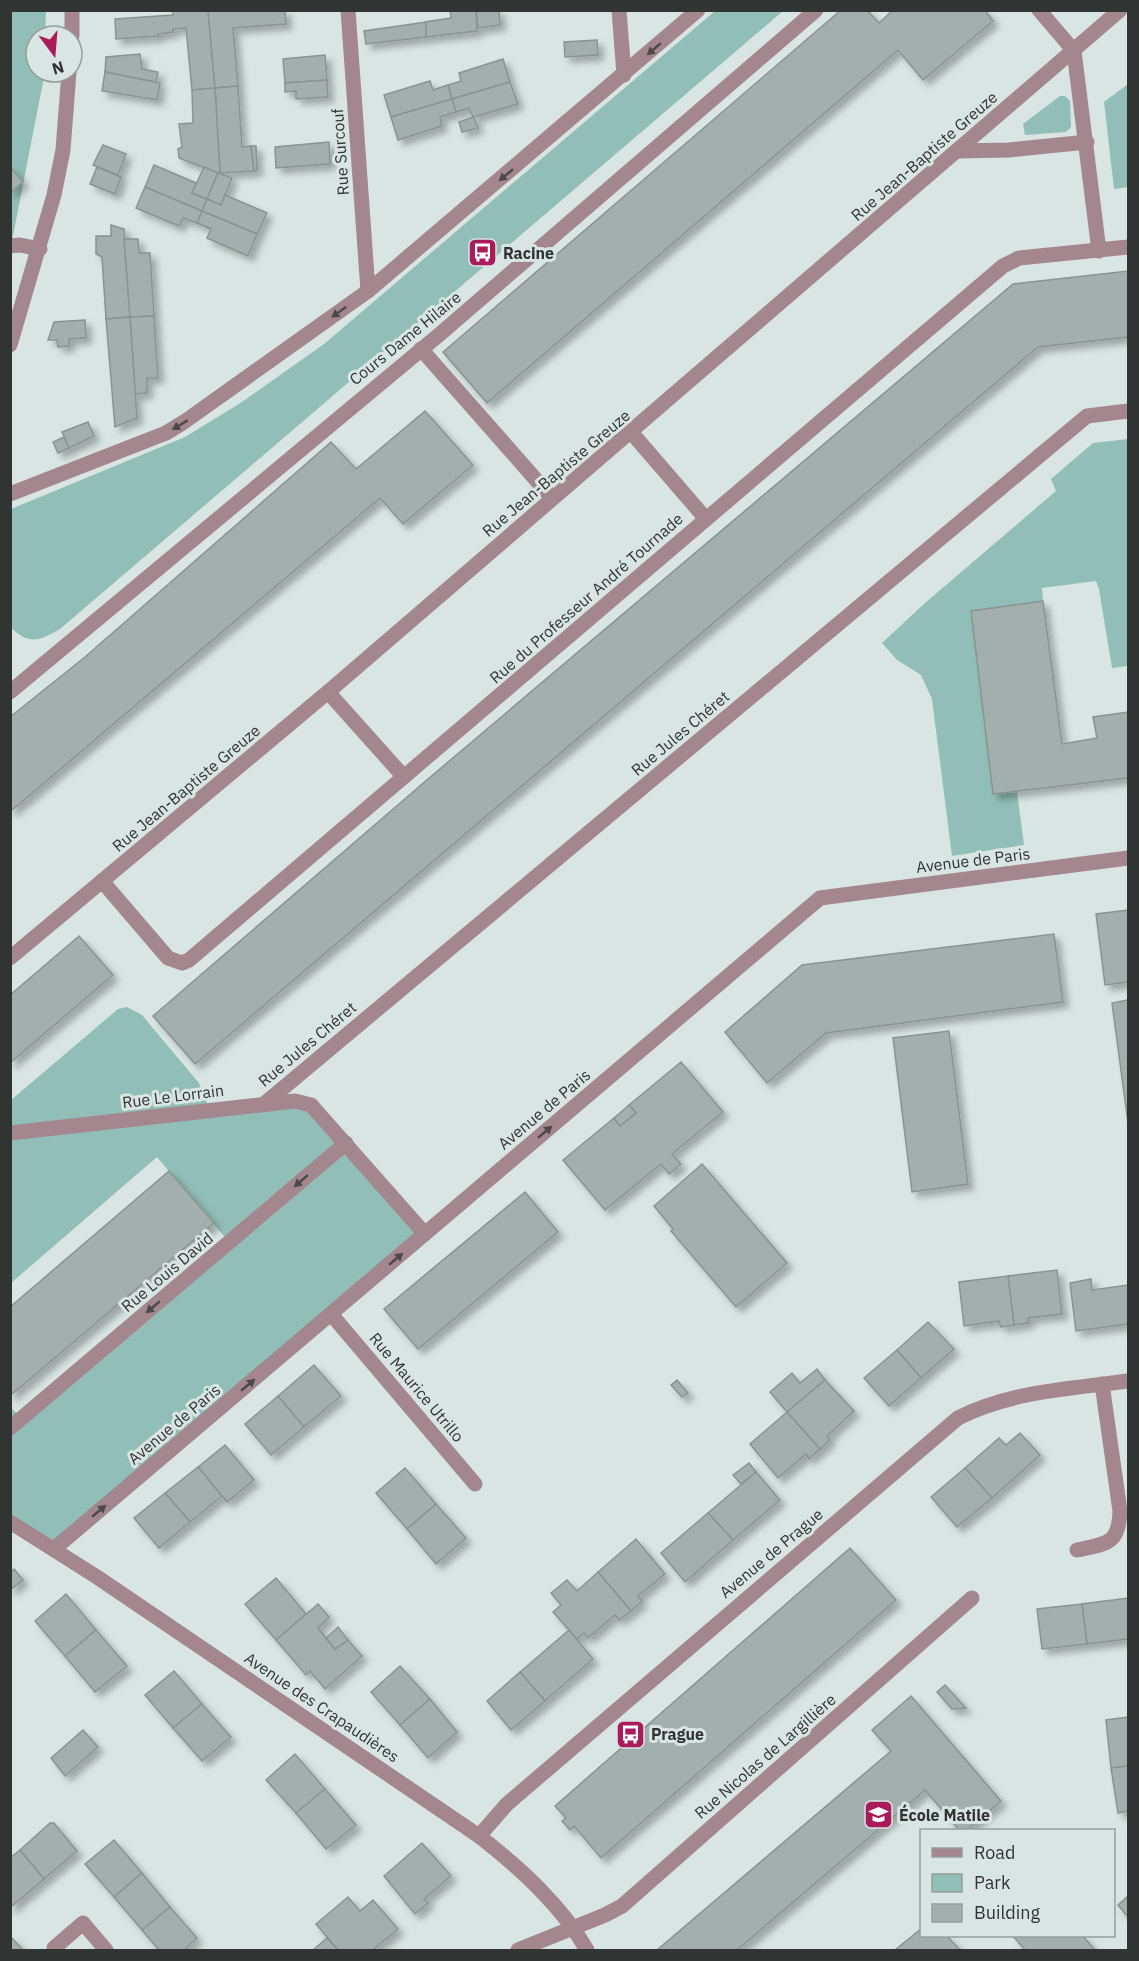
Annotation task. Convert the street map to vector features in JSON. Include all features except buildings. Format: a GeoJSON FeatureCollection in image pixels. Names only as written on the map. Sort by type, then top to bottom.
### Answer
{"type":"FeatureCollection","features":[{"type":"Feature","properties":{"kind":"street","name":"Rue Surcouf"},"geometry":{"type":"LineString","coordinates":[[348,10],[368,291]]}},
{"type":"Feature","properties":{"kind":"street"},"geometry":{"type":"LineString","coordinates":[[619,10],[624,75]]}},
{"type":"Feature","properties":{"kind":"street"},"geometry":{"type":"LineString","coordinates":[[10,494],[166,433],[368,291],[698,10]]}},
{"type":"Feature","properties":{"kind":"street","name":"Cours Dame Hilaire"},"geometry":{"type":"LineString","coordinates":[[12,689],[421,349],[816,10]]}},
{"type":"Feature","properties":{"kind":"street"},"geometry":{"type":"LineString","coordinates":[[1039,10],[1074,51],[1099,251]]}},
{"type":"Feature","properties":{"kind":"street","name":"Rue Jean-Baptiste Greuze"},"geometry":{"type":"LineString","coordinates":[[10,958],[327,692],[1120,10]]}},
{"type":"Feature","properties":{"kind":"street"},"geometry":{"type":"LineString","coordinates":[[10,345],[40,249],[63,150],[68,84]]}},
{"type":"Feature","properties":{"kind":"street"},"geometry":{"type":"LineString","coordinates":[[957,151],[1009,150],[1087,142]]}},
{"type":"Feature","properties":{"kind":"street"},"geometry":{"type":"LineString","coordinates":[[10,246],[20,245],[40,249]]}},
{"type":"Feature","properties":{"kind":"street","name":"Rue du Professeur André Tournade"},"geometry":{"type":"LineString","coordinates":[[102,881],[168,958],[182,963],[189,960],[1003,266],[1019,258],[1128,247]]}},
{"type":"Feature","properties":{"kind":"street"},"geometry":{"type":"LineString","coordinates":[[421,349],[552,498]]}},
{"type":"Feature","properties":{"kind":"street","name":"Rue Jules Chéret"},"geometry":{"type":"LineString","coordinates":[[264,1104],[1087,416],[1128,411]]}},
{"type":"Feature","properties":{"kind":"street"},"geometry":{"type":"LineString","coordinates":[[631,432],[706,519]]}},
{"type":"Feature","properties":{"kind":"street"},"geometry":{"type":"LineString","coordinates":[[327,692],[404,777]]}},
{"type":"Feature","properties":{"kind":"street","name":"Avenue de Paris"},"geometry":{"type":"LineString","coordinates":[[54,1549],[820,898],[1128,858]]}},
{"type":"Feature","properties":{"kind":"street","name":"Rue Le Lorrain"},"geometry":{"type":"LineString","coordinates":[[10,1133],[295,1101],[310,1105],[346,1143],[424,1234]]}},
{"type":"Feature","properties":{"kind":"street","name":"Rue Louis David"},"geometry":{"type":"LineString","coordinates":[[10,1428],[346,1143]]}},
{"type":"Feature","properties":{"kind":"street","name":"Rue Maurice Utrillo"},"geometry":{"type":"LineString","coordinates":[[331,1314],[475,1484]]}},
{"type":"Feature","properties":{"kind":"street","name":"Avenue de Prague"},"geometry":{"type":"LineString","coordinates":[[479,1836],[507,1804],[958,1418],[985,1404],[1015,1396],[1128,1381]]}},
{"type":"Feature","properties":{"kind":"street"},"geometry":{"type":"LineString","coordinates":[[1077,1550],[1101,1545],[1113,1539],[1119,1529],[1120,1511],[1102,1384]]}},
{"type":"Feature","properties":{"kind":"street","name":"Avenue des Crapaudières"},"geometry":{"type":"LineString","coordinates":[[10,1522],[54,1549],[479,1836],[518,1867],[574,1928],[587,1950]]}},
{"type":"Feature","properties":{"kind":"street","name":"Rue Nicolas de Largillière"},"geometry":{"type":"LineString","coordinates":[[518,1950],[622,1906],[972,1598]]}},
{"type":"Feature","properties":{"kind":"street"},"geometry":{"type":"LineString","coordinates":[[54,1948],[83,1923],[106,1950]]}},
{"type":"Feature","properties":{"kind":"green space"},"geometry":{"type":"Polygon","coordinates":[[[11,11],[46,11],[45,24],[24,24],[24,84],[43,84],[11,246],[11,11]]]}},
{"type":"Feature","properties":{"kind":"green space"},"geometry":{"type":"Polygon","coordinates":[[[715,11],[783,11],[60,629],[40,638],[29,639],[11,628],[11,509],[185,437],[242,402],[324,344],[715,11]]]}},
{"type":"Feature","properties":{"kind":"green space"},"geometry":{"type":"Polygon","coordinates":[[[1128,84],[1128,187],[1114,189],[1104,102],[1128,84]]]}},
{"type":"Feature","properties":{"kind":"green space"},"geometry":{"type":"Polygon","coordinates":[[[1060,96],[1065,96],[1070,101],[1071,127],[1066,132],[1025,135],[1023,124],[1060,96]]]}},
{"type":"Feature","properties":{"kind":"green space"},"geometry":{"type":"Polygon","coordinates":[[[1128,439],[1128,666],[1112,668],[1096,581],[1042,588],[1043,601],[971,611],[993,794],[1017,792],[1024,845],[952,856],[932,699],[921,675],[897,660],[882,643],[925,603],[1056,491],[1051,479],[1093,443],[1128,439]]]}},
{"type":"Feature","properties":{"kind":"green space"},"geometry":{"type":"Polygon","coordinates":[[[127,1007],[142,1015],[199,1083],[210,1110],[311,1105],[425,1234],[54,1549],[11,1522],[10,1407],[22,1418],[229,1242],[157,1157],[11,1283],[11,1100],[118,1009],[127,1007]]]}},
{"type":"Feature","properties":{"kind":"place","name":"Racine"},"geometry":{"type":"Point","coordinates":[482,253]}},
{"type":"Feature","properties":{"kind":"place","name":"Prague"},"geometry":{"type":"Point","coordinates":[630,1734]}},
{"type":"Feature","properties":{"kind":"place","name":"École Matile"},"geometry":{"type":"Point","coordinates":[878,1815]}}]}
